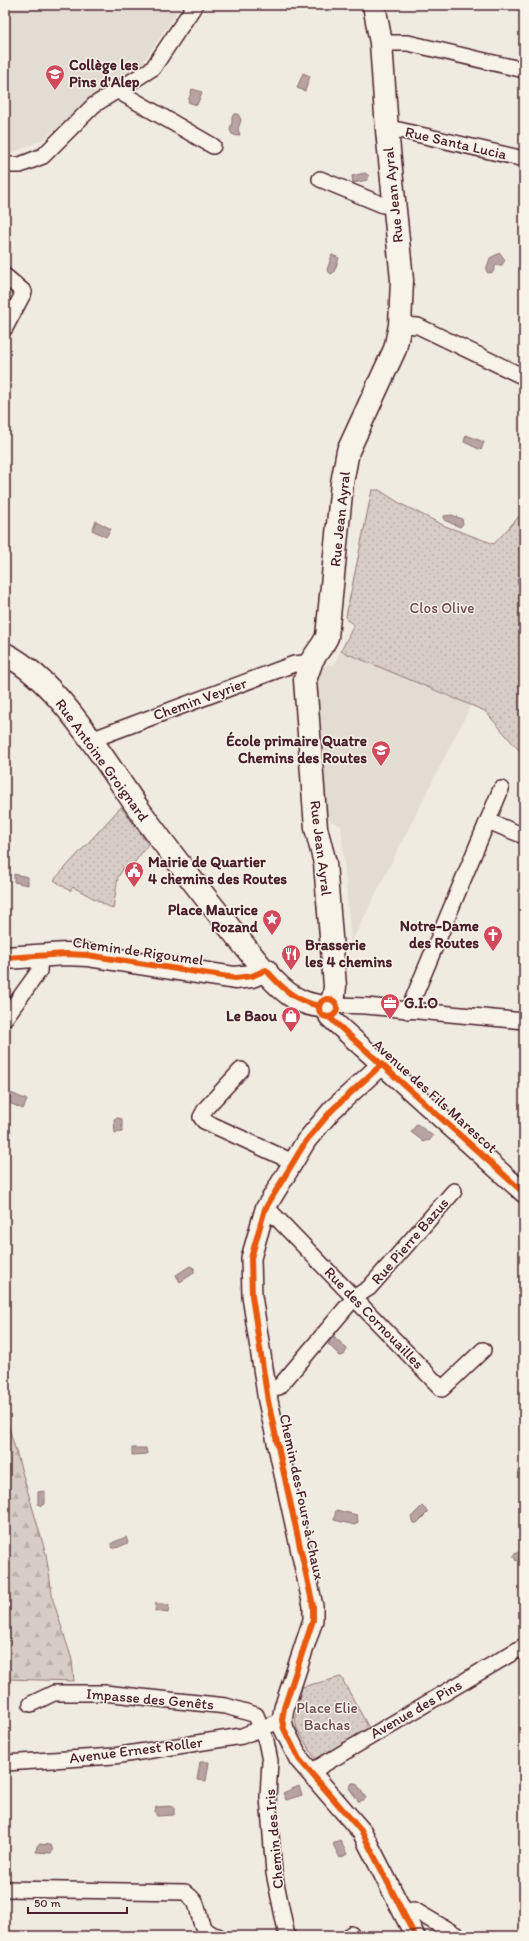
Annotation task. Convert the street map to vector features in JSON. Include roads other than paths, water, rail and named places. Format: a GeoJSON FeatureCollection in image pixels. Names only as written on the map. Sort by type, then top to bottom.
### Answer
{"type":"FeatureCollection","features":[{"type":"Feature","properties":{"kind":"main road","name":"Rue Jean Ayral"},"geometry":{"type":"LineString","coordinates":[[329,1007],[334,995],[335,986],[325,863],[316,828],[305,680],[309,665],[326,637],[342,483],[348,451],[395,349],[400,325],[402,280],[387,130],[381,43],[374,5]]}},
{"type":"Feature","properties":{"kind":"main road","name":"Rue Antoine Groignard"},"geometry":{"type":"LineString","coordinates":[[5,654],[15,658],[36,675],[91,740],[139,810],[189,878],[266,970]]}},
{"type":"Feature","properties":{"kind":"main road","name":"Chemin de Rigoumel"},"geometry":{"type":"LineString","coordinates":[[5,958],[40,955],[87,954],[221,977],[252,976],[266,970]]}},
{"type":"Feature","properties":{"kind":"main road"},"geometry":{"type":"LineString","coordinates":[[266,970],[279,985],[300,1001],[329,1007]]}},
{"type":"Feature","properties":{"kind":"street"},"geometry":{"type":"LineString","coordinates":[[5,166],[20,165],[43,156],[94,106],[154,68],[195,5]]}},
{"type":"Feature","properties":{"kind":"street"},"geometry":{"type":"LineString","coordinates":[[381,43],[408,43],[524,70]]}},
{"type":"Feature","properties":{"kind":"street"},"geometry":{"type":"LineString","coordinates":[[118,91],[213,146]]}},
{"type":"Feature","properties":{"kind":"street","name":"Rue Santa Lucia"},"geometry":{"type":"LineString","coordinates":[[387,130],[399,130],[524,159]]}},
{"type":"Feature","properties":{"kind":"street"},"geometry":{"type":"LineString","coordinates":[[320,179],[383,205],[394,203]]}},
{"type":"Feature","properties":{"kind":"street"},"geometry":{"type":"LineString","coordinates":[[5,276],[24,292],[5,328]]}},
{"type":"Feature","properties":{"kind":"street"},"geometry":{"type":"LineString","coordinates":[[400,325],[418,326],[524,377]]}},
{"type":"Feature","properties":{"kind":"street","name":"Chemin Veyrier"},"geometry":{"type":"LineString","coordinates":[[91,740],[294,664],[304,663],[309,665]]}},
{"type":"Feature","properties":{"kind":"street"},"geometry":{"type":"LineString","coordinates":[[408,1011],[501,789]]}},
{"type":"Feature","properties":{"kind":"street"},"geometry":{"type":"LineString","coordinates":[[488,821],[524,836]]}},
{"type":"Feature","properties":{"kind":"street"},"geometry":{"type":"LineString","coordinates":[[5,1018],[39,971],[40,955]]}},
{"type":"Feature","properties":{"kind":"street"},"geometry":{"type":"LineString","coordinates":[[329,1007],[366,1006],[524,1021]]}},
{"type":"Feature","properties":{"kind":"street","name":"Avenue des Fils Marescot"},"geometry":{"type":"LineString","coordinates":[[329,1007],[381,1065],[524,1193]]}},
{"type":"Feature","properties":{"kind":"street","name":"Chemin des Fours à Chaux"},"geometry":{"type":"LineString","coordinates":[[282,1720],[284,1708],[313,1620],[313,1606],[266,1390],[252,1296],[250,1273],[251,1258],[265,1209],[293,1162],[323,1119],[381,1065]]}},
{"type":"Feature","properties":{"kind":"street"},"geometry":{"type":"LineString","coordinates":[[241,1070],[206,1108],[201,1117],[204,1121],[293,1162]]}},
{"type":"Feature","properties":{"kind":"street","name":"Rue Pierre Bazus"},"geometry":{"type":"LineString","coordinates":[[266,1390],[279,1387],[355,1297],[370,1288],[454,1191]]}},
{"type":"Feature","properties":{"kind":"street","name":"Rue des Cornouailles"},"geometry":{"type":"LineString","coordinates":[[265,1209],[272,1213],[355,1297],[442,1389],[483,1350]]}},
{"type":"Feature","properties":{"kind":"street","name":"Avenue des Pins"},"geometry":{"type":"LineString","coordinates":[[309,1773],[524,1646]]}},
{"type":"Feature","properties":{"kind":"street","name":"Impasse des Genêts"},"geometry":{"type":"LineString","coordinates":[[31,1704],[54,1693],[104,1693],[226,1706],[256,1715],[264,1734]]}},
{"type":"Feature","properties":{"kind":"street"},"geometry":{"type":"LineString","coordinates":[[282,1720],[288,1739],[299,1759],[309,1773],[362,1832],[415,1936]]}},
{"type":"Feature","properties":{"kind":"street","name":"Avenue Ernest Roller"},"geometry":{"type":"LineString","coordinates":[[5,1763],[114,1756],[242,1736],[264,1734],[282,1720]]}},
{"type":"Feature","properties":{"kind":"street","name":"Avenue Ernest Roller"},"geometry":{"type":"LineString","coordinates":[[264,1734],[277,1742],[288,1739]]}},
{"type":"Feature","properties":{"kind":"street","name":"Chemin des Iris"},"geometry":{"type":"LineString","coordinates":[[264,1734],[270,1761],[268,1797],[274,1873],[287,1936]]}},
{"type":"Feature","properties":{"kind":"street"},"geometry":{"type":"LineString","coordinates":[[5,1889],[185,1892],[195,1903],[203,1930],[218,1936]]}},
{"type":"Feature","properties":{"kind":"street"},"geometry":{"type":"LineString","coordinates":[[403,1912],[414,1910],[458,1936]]}},
{"type":"Feature","properties":{"kind":"place","name":"Collège les Pins d'Alep"},"geometry":{"type":"Point","coordinates":[55,91]}},
{"type":"Feature","properties":{"kind":"place","name":"École primaire Quatre Chemins des Routes"},"geometry":{"type":"Point","coordinates":[381,767]}},
{"type":"Feature","properties":{"kind":"place","name":"Mairie de Quartier 4 chemins des Routes"},"geometry":{"type":"Point","coordinates":[134,888]}},
{"type":"Feature","properties":{"kind":"place","name":"Place Maurice Rozand"},"geometry":{"type":"Point","coordinates":[272,936]}},
{"type":"Feature","properties":{"kind":"place","name":"Notre-Dame des Routes"},"geometry":{"type":"Point","coordinates":[493,952]}},
{"type":"Feature","properties":{"kind":"place","name":"Brasserie les 4 chemins"},"geometry":{"type":"Point","coordinates":[291,971]}},
{"type":"Feature","properties":{"kind":"place","name":"G.I.O"},"geometry":{"type":"Point","coordinates":[390,1020]}},
{"type":"Feature","properties":{"kind":"place","name":"Le Baou"},"geometry":{"type":"Point","coordinates":[291,1033]}},
{"type":"Feature","properties":{"kind":"park label","name":"Clos Olive"},"geometry":{"type":"Point","coordinates":[442,608]}},
{"type":"Feature","properties":{"kind":"park label","name":"Place Elie Bachas"},"geometry":{"type":"Point","coordinates":[327,1716]}}]}
